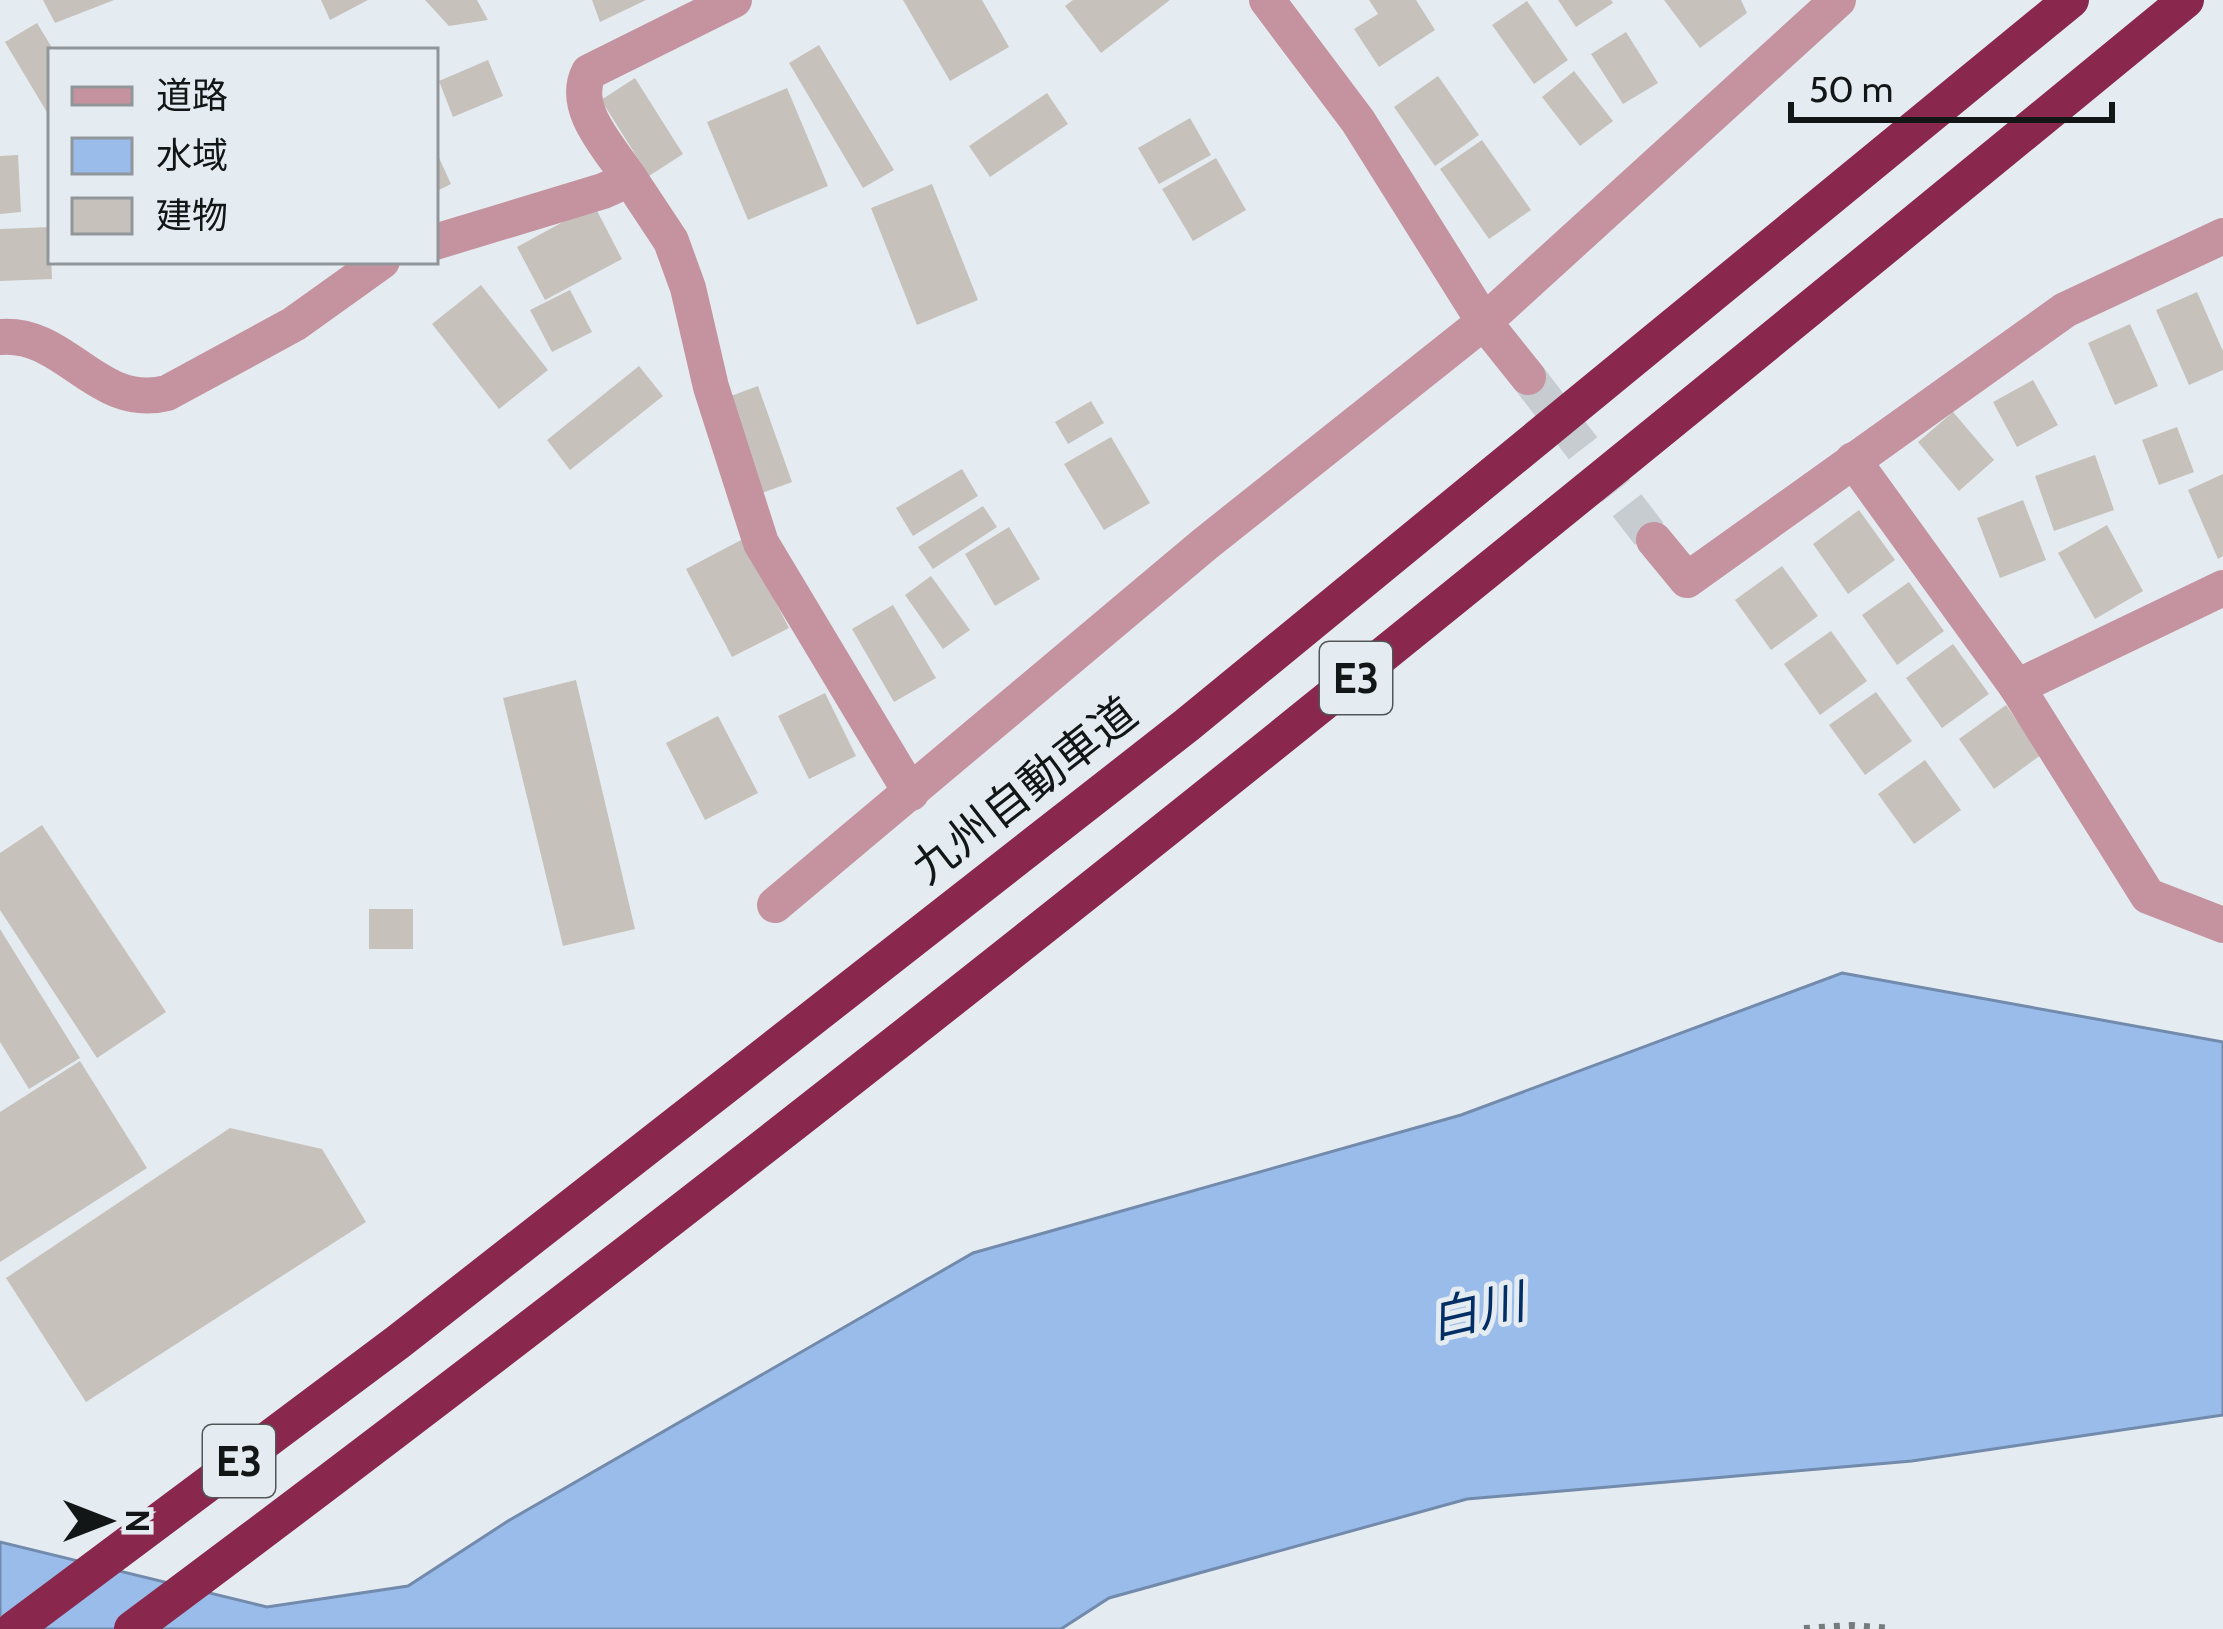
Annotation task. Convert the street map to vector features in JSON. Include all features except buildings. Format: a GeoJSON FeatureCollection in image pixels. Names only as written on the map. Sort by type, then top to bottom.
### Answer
{"type":"FeatureCollection","features":[{"type":"Feature","properties":{"kind":"highway","name":"九州自動車道"},"geometry":{"type":"LineString","coordinates":[[14,1629],[463,1292],[1187,724],[2072,0]]}},
{"type":"Feature","properties":{"kind":"highway","name":"E3"},"geometry":{"type":"LineString","coordinates":[[132,1629],[513,1341],[1232,778],[1562,514],[2186,0]]}},
{"type":"Feature","properties":{"kind":"street"},"geometry":{"type":"LineString","coordinates":[[734,0],[590,72],[583,96],[588,115],[671,241],[688,288],[710,387],[761,543],[910,793]]}},
{"type":"Feature","properties":{"kind":"street"},"geometry":{"type":"LineString","coordinates":[[1267,0],[1358,121],[1484,322],[1528,377]]}},
{"type":"Feature","properties":{"kind":"street"},"geometry":{"type":"LineString","coordinates":[[775,905],[1205,544],[1484,322],[1838,0]]}},
{"type":"Feature","properties":{"kind":"street"},"geometry":{"type":"LineString","coordinates":[[438,241],[630,179]]}},
{"type":"Feature","properties":{"kind":"street"},"geometry":{"type":"LineString","coordinates":[[1654,540],[1688,580],[2066,310],[2223,236]]}},
{"type":"Feature","properties":{"kind":"street"},"geometry":{"type":"LineString","coordinates":[[0,337],[20,335],[37,341],[120,393],[146,398],[166,393],[294,324],[378,264]]}},
{"type":"Feature","properties":{"kind":"street"},"geometry":{"type":"LineString","coordinates":[[1853,460],[2017,687],[2148,896],[2223,925]]}},
{"type":"Feature","properties":{"kind":"street"},"geometry":{"type":"LineString","coordinates":[[2017,687],[2223,588]]}},
{"type":"Feature","properties":{"kind":"path"},"geometry":{"type":"LineString","coordinates":[[1804,1629],[1851,1625],[1891,1629]]}},
{"type":"Feature","properties":{"kind":"water","name":"白川"},"geometry":{"type":"Polygon","coordinates":[[[1842,973],[2223,1042],[2223,1415],[1912,1461],[1467,1499],[1109,1598],[1061,1629],[0,1629],[0,1542],[267,1607],[408,1586],[508,1521],[973,1253],[1461,1115],[1842,973]]]}},
{"type":"Feature","properties":{"kind":"tunnel"},"geometry":{"type":"LineString","coordinates":[[1528,377],[1654,540]]}}]}
